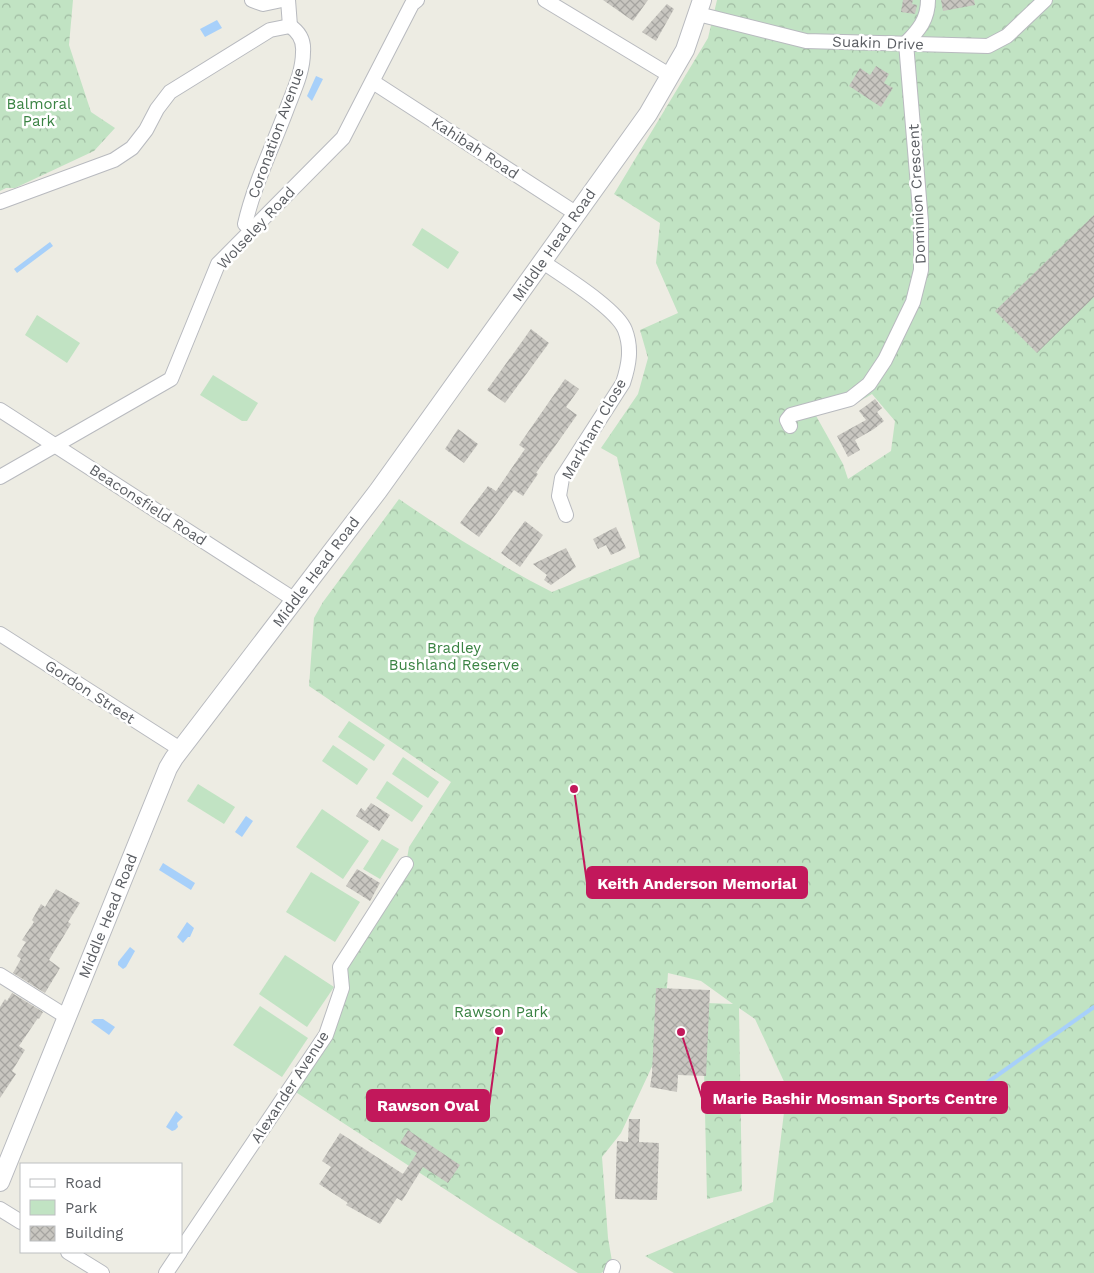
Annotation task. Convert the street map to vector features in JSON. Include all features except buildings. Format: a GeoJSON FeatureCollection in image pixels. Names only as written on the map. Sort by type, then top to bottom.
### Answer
{"type":"FeatureCollection","features":[{"type":"Feature","properties":{"kind":"street"},"geometry":{"type":"LineString","coordinates":[[252,0],[263,4],[282,0]]}},
{"type":"Feature","properties":{"kind":"street"},"geometry":{"type":"LineString","coordinates":[[0,202],[114,160],[132,148],[170,92],[270,30],[290,26],[288,0]]}},
{"type":"Feature","properties":{"kind":"street","name":"Wolseley Road"},"geometry":{"type":"LineString","coordinates":[[0,477],[171,379],[218,264],[343,138],[412,4],[417,0]]}},
{"type":"Feature","properties":{"kind":"street"},"geometry":{"type":"LineString","coordinates":[[545,0],[671,76]]}},
{"type":"Feature","properties":{"kind":"street"},"geometry":{"type":"LineString","coordinates":[[906,43],[922,24],[926,15],[928,0]]}},
{"type":"Feature","properties":{"kind":"street","name":"Suakin Drive"},"geometry":{"type":"LineString","coordinates":[[700,7],[806,41],[988,46],[1007,36],[1045,0]]}},
{"type":"Feature","properties":{"kind":"street","name":"Middle Head Road"},"geometry":{"type":"LineString","coordinates":[[0,1182],[168,768],[180,749],[378,491],[648,114],[684,50],[700,7]]}},
{"type":"Feature","properties":{"kind":"street","name":"Coronation Avenue"},"geometry":{"type":"LineString","coordinates":[[252,231],[246,224],[251,199],[299,77],[304,51],[300,36],[290,26]]}},
{"type":"Feature","properties":{"kind":"street","name":"Dominion Crescent"},"geometry":{"type":"LineString","coordinates":[[790,426],[787,420],[791,415],[850,399],[869,384],[885,360],[913,302],[921,270],[921,222],[906,43]]}},
{"type":"Feature","properties":{"kind":"street","name":"Kahibah Road"},"geometry":{"type":"LineString","coordinates":[[373,82],[577,214]]}},
{"type":"Feature","properties":{"kind":"street","name":"Markham Close"},"geometry":{"type":"LineString","coordinates":[[543,262],[597,300],[618,318],[625,330],[629,348],[629,365],[623,383],[562,478],[559,496],[566,515]]}},
{"type":"Feature","properties":{"kind":"street","name":"Beaconsfield Road"},"geometry":{"type":"LineString","coordinates":[[0,410],[295,600]]}},
{"type":"Feature","properties":{"kind":"street","name":"Gordon Street"},"geometry":{"type":"LineString","coordinates":[[0,634],[180,749]]}},
{"type":"Feature","properties":{"kind":"street","name":"Alexander Avenue"},"geometry":{"type":"LineString","coordinates":[[182,1250],[326,1035],[342,988],[340,967],[406,864]]}},
{"type":"Feature","properties":{"kind":"street"},"geometry":{"type":"LineString","coordinates":[[0,975],[67,1017]]}},
{"type":"Feature","properties":{"kind":"street"},"geometry":{"type":"LineString","coordinates":[[0,1209],[20,1221]]}},
{"type":"Feature","properties":{"kind":"street"},"geometry":{"type":"LineString","coordinates":[[70,1253],[102,1273]]}},
{"type":"Feature","properties":{"kind":"street","name":"Alexander Avenue"},"geometry":{"type":"LineString","coordinates":[[166,1273],[180,1253]]}},
{"type":"Feature","properties":{"kind":"green space","name":"Balmoral Park"},"geometry":{"type":"Polygon","coordinates":[[[0,0],[73,0],[69,45],[91,112],[115,128],[94,151],[15,188],[6,188],[0,191],[0,0]]]}},
{"type":"Feature","properties":{"kind":"green space"},"geometry":{"type":"Polygon","coordinates":[[[717,0],[1094,0],[1094,1273],[674,1273],[645,1256],[773,1202],[787,1088],[755,1019],[739,1008],[742,1191],[707,1199],[704,1068],[706,1003],[733,1004],[701,981],[668,973],[663,1043],[621,1133],[602,1157],[608,1238],[613,1267],[601,1273],[578,1273],[489,1218],[291,1089],[326,1035],[340,967],[406,864],[409,847],[451,782],[309,686],[314,618],[323,602],[399,499],[474,548],[552,592],[640,557],[617,457],[601,448],[638,394],[648,358],[640,330],[678,313],[656,263],[660,223],[614,194],[708,38],[717,0]],[[872,394],[853,405],[815,414],[843,464],[848,479],[891,451],[895,421],[872,394]]]}},
{"type":"Feature","properties":{"kind":"green space"},"geometry":{"type":"Polygon","coordinates":[[[422,228],[459,252],[448,269],[412,245],[422,228]]]}},
{"type":"Feature","properties":{"kind":"green space"},"geometry":{"type":"Polygon","coordinates":[[[37,315],[80,343],[67,363],[25,335],[37,315]]]}},
{"type":"Feature","properties":{"kind":"green space"},"geometry":{"type":"Polygon","coordinates":[[[213,375],[258,403],[247,421],[242,421],[200,395],[213,375]]]}},
{"type":"Feature","properties":{"kind":"green space"},"geometry":{"type":"Polygon","coordinates":[[[349,721],[385,745],[374,761],[338,737],[349,721]]]}},
{"type":"Feature","properties":{"kind":"green space"},"geometry":{"type":"Polygon","coordinates":[[[333,745],[368,769],[357,785],[322,761],[333,745]]]}},
{"type":"Feature","properties":{"kind":"green space"},"geometry":{"type":"Polygon","coordinates":[[[403,757],[439,782],[428,798],[392,774],[403,757]]]}},
{"type":"Feature","properties":{"kind":"green space"},"geometry":{"type":"Polygon","coordinates":[[[387,781],[423,806],[412,822],[376,798],[387,781]]]}},
{"type":"Feature","properties":{"kind":"green space"},"geometry":{"type":"Polygon","coordinates":[[[198,784],[235,807],[224,824],[187,801],[198,784]]]}},
{"type":"Feature","properties":{"kind":"green space"},"geometry":{"type":"Polygon","coordinates":[[[322,809],[369,841],[343,879],[296,847],[322,809]]]}},
{"type":"Feature","properties":{"kind":"green space"},"geometry":{"type":"Polygon","coordinates":[[[382,839],[399,849],[380,879],[363,869],[382,839]]]}},
{"type":"Feature","properties":{"kind":"green space"},"geometry":{"type":"Polygon","coordinates":[[[311,872],[360,902],[335,942],[286,912],[311,872]]]}},
{"type":"Feature","properties":{"kind":"green space"},"geometry":{"type":"Polygon","coordinates":[[[285,955],[334,987],[307,1027],[259,994],[285,955]]]}},
{"type":"Feature","properties":{"kind":"green space"},"geometry":{"type":"Polygon","coordinates":[[[260,1006],[308,1038],[282,1077],[233,1045],[260,1006]]]}},
{"type":"Feature","properties":{"kind":"water"},"geometry":{"type":"Polygon","coordinates":[[[217,20],[222,28],[205,37],[200,29],[217,20]]]}},
{"type":"Feature","properties":{"kind":"water"},"geometry":{"type":"Polygon","coordinates":[[[316,76],[323,79],[312,101],[307,96],[316,76]]]}},
{"type":"Feature","properties":{"kind":"water"},"geometry":{"type":"Polygon","coordinates":[[[50,242],[53,246],[17,273],[14,269],[50,242]]]}},
{"type":"Feature","properties":{"kind":"water"},"geometry":{"type":"Polygon","coordinates":[[[246,816],[253,821],[242,837],[235,832],[246,816]]]}},
{"type":"Feature","properties":{"kind":"water"},"geometry":{"type":"Polygon","coordinates":[[[163,863],[195,883],[191,890],[159,870],[163,863]]]}},
{"type":"Feature","properties":{"kind":"water"},"geometry":{"type":"Polygon","coordinates":[[[187,922],[194,928],[190,937],[183,943],[177,937],[187,922]]]}},
{"type":"Feature","properties":{"kind":"water"},"geometry":{"type":"Polygon","coordinates":[[[130,947],[135,951],[123,969],[118,965],[118,962],[130,947]]]}},
{"type":"Feature","properties":{"kind":"water"},"geometry":{"type":"Polygon","coordinates":[[[94,1019],[103,1019],[115,1027],[109,1035],[91,1022],[94,1019]]]}},
{"type":"Feature","properties":{"kind":"water"},"geometry":{"type":"Polygon","coordinates":[[[176,1111],[183,1117],[177,1123],[178,1127],[172,1131],[166,1127],[176,1111]]]}},
{"type":"Feature","properties":{"kind":"waterway"},"geometry":{"type":"LineString","coordinates":[[978,1089],[1094,1007]]}},
{"type":"Feature","properties":{"kind":"place","name":"Keith Anderson Memorial"},"geometry":{"type":"Point","coordinates":[574,789]}},
{"type":"Feature","properties":{"kind":"place","name":"Rawson Oval"},"geometry":{"type":"Point","coordinates":[499,1031]}},
{"type":"Feature","properties":{"kind":"place","name":"Marie Bashir Mosman Sports Centre"},"geometry":{"type":"Point","coordinates":[681,1032]}},
{"type":"Feature","properties":{"kind":"park label","name":"Bradley Bushland Reserve"},"geometry":{"type":"Point","coordinates":[454,656]}},
{"type":"Feature","properties":{"kind":"park label","name":"Rawson Park"},"geometry":{"type":"Point","coordinates":[501,1012]}}]}
